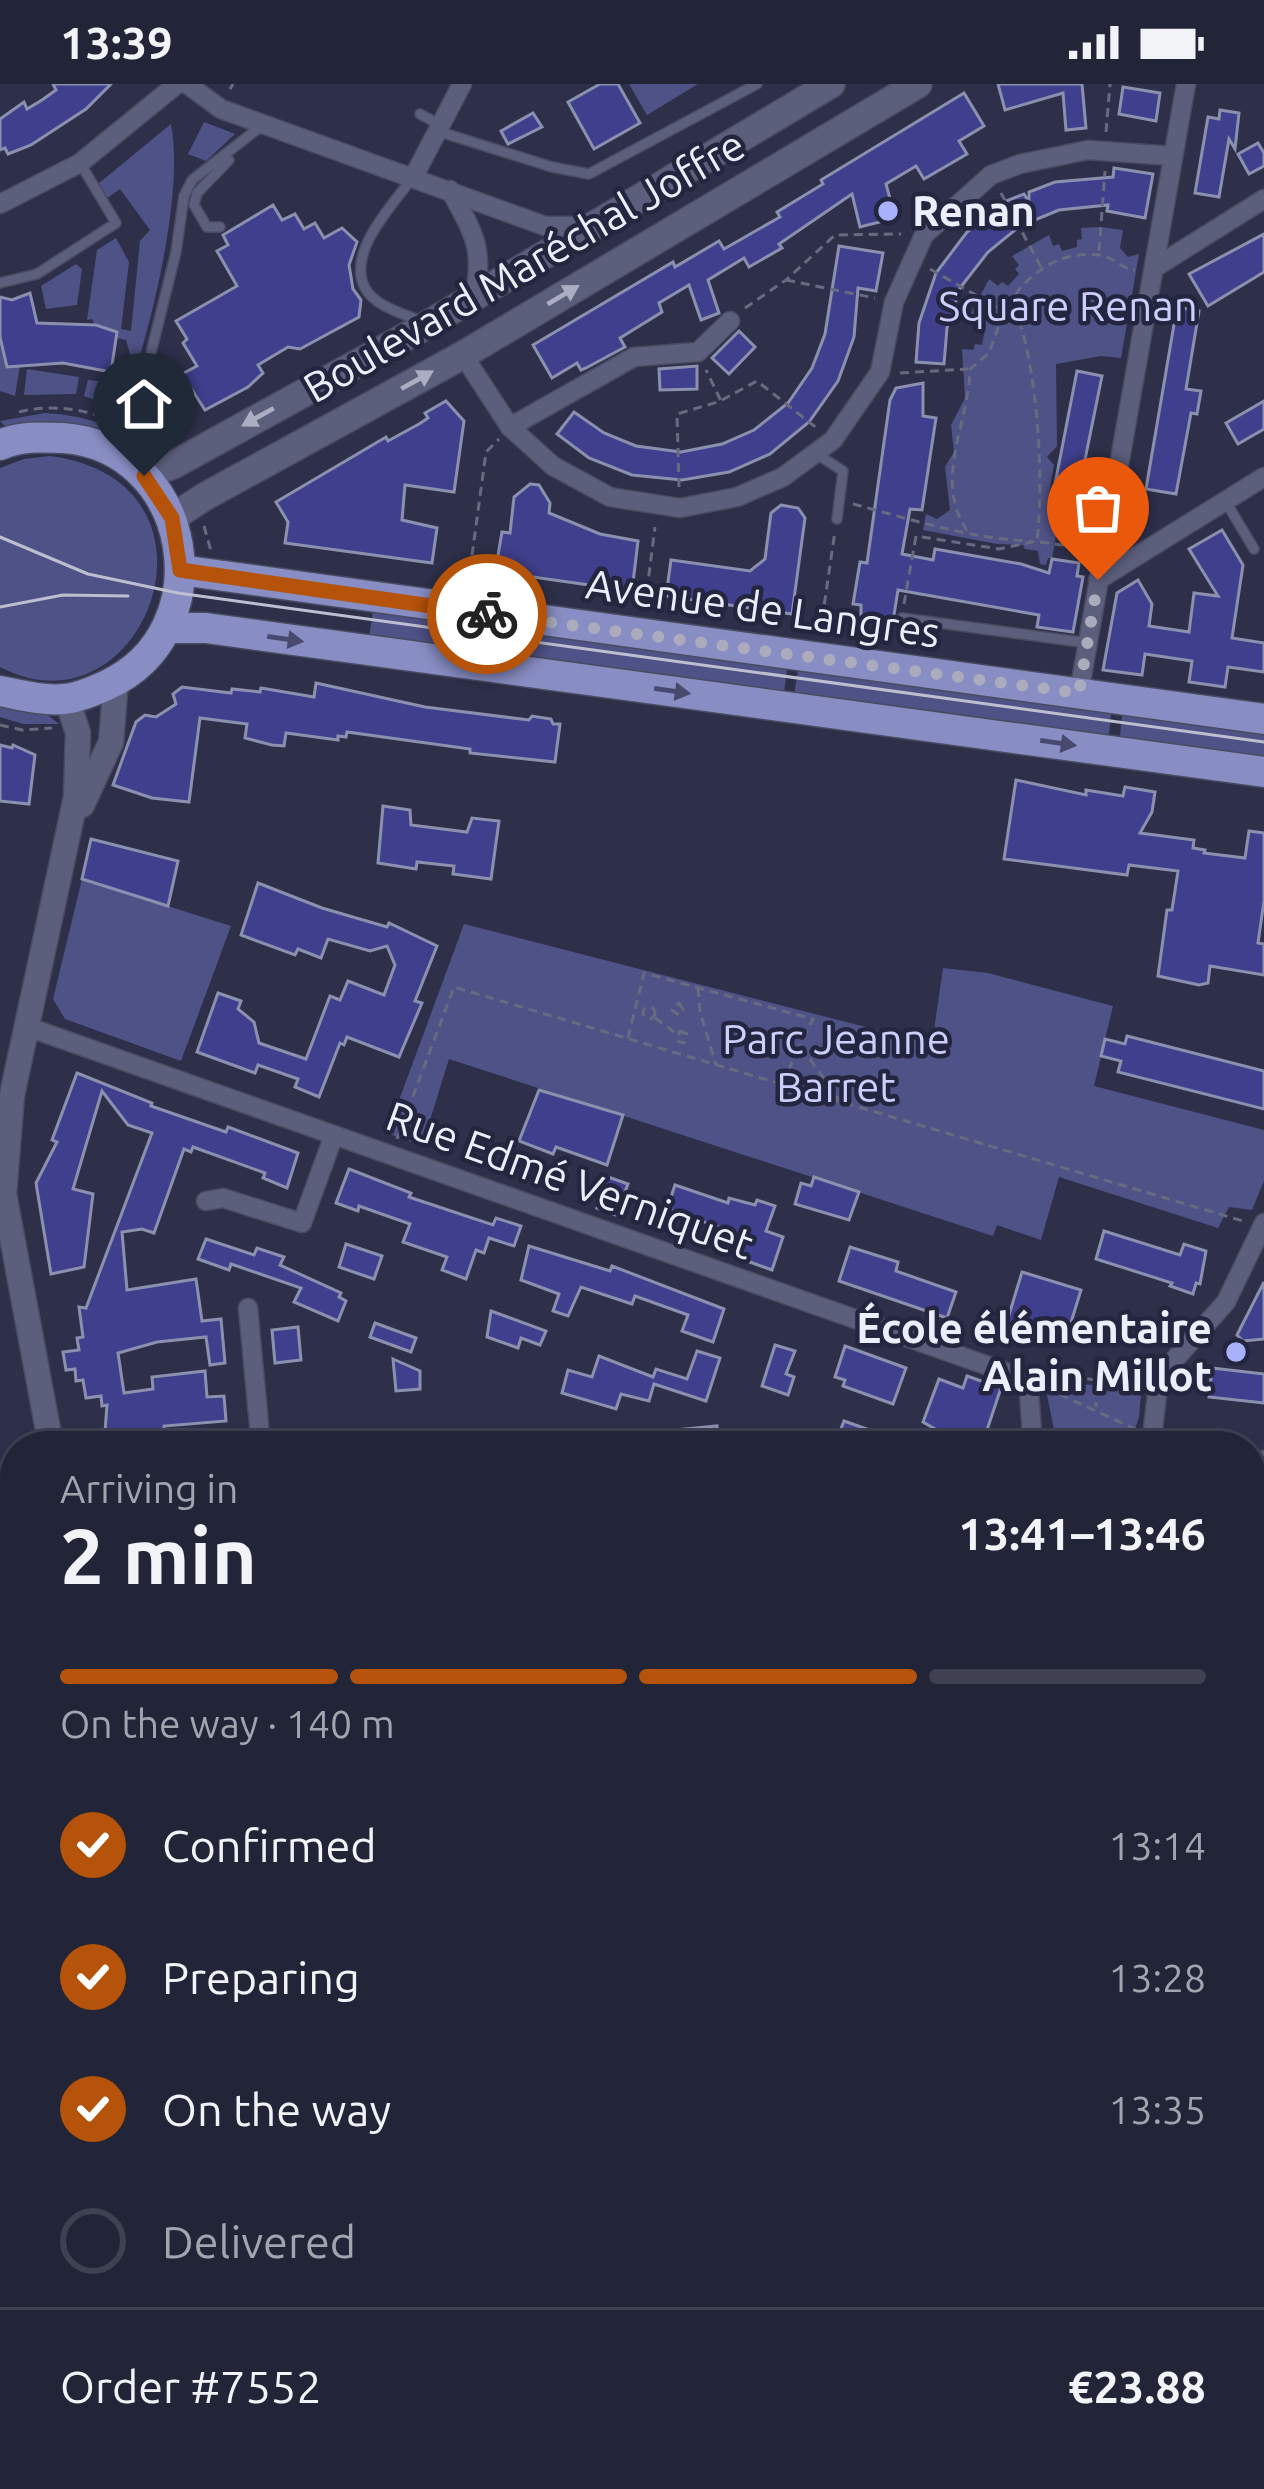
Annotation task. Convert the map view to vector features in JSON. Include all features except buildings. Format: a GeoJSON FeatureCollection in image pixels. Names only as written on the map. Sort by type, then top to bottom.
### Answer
{"type":"FeatureCollection","features":[{"type":"Feature","properties":{"kind":"main road","name":"Boulevard Maréchal Joffre"},"geometry":{"type":"LineString","coordinates":[[158,470],[434,321],[831,84]]}},
{"type":"Feature","properties":{"kind":"main road","name":"Boulevard Maréchal Joffre"},"geometry":{"type":"LineString","coordinates":[[184,510],[463,355],[918,84]]}},
{"type":"Feature","properties":{"kind":"main road"},"geometry":{"type":"LineString","coordinates":[[434,321],[463,355]]}},
{"type":"Feature","properties":{"kind":"main road"},"geometry":{"type":"LineString","coordinates":[[0,691],[71,711],[150,655],[169,628],[184,510],[158,470],[78,440],[6,434]]}},
{"type":"Feature","properties":{"kind":"main road","name":"Avenue de Langres"},"geometry":{"type":"LineString","coordinates":[[180,570],[1264,719]]}},
{"type":"Feature","properties":{"kind":"main road"},"geometry":{"type":"LineString","coordinates":[[169,628],[216,629],[1264,772]]}},
{"type":"Feature","properties":{"kind":"street"},"geometry":{"type":"LineString","coordinates":[[0,204],[80,163],[177,84]]}},
{"type":"Feature","properties":{"kind":"street"},"geometry":{"type":"LineString","coordinates":[[187,84],[221,109],[557,229],[595,225]]}},
{"type":"Feature","properties":{"kind":"street"},"geometry":{"type":"LineString","coordinates":[[414,176],[462,84]]}},
{"type":"Feature","properties":{"kind":"street"},"geometry":{"type":"LineString","coordinates":[[1079,693],[1186,84]]}},
{"type":"Feature","properties":{"kind":"street"},"geometry":{"type":"LineString","coordinates":[[463,355],[510,427],[553,466],[610,497],[680,508],[737,496],[782,478],[833,440],[880,372],[894,302],[924,235],[991,175],[1088,150],[1173,156]]}},
{"type":"Feature","properties":{"kind":"street"},"geometry":{"type":"LineString","coordinates":[[450,190],[477,239],[479,273],[474,297]]}},
{"type":"Feature","properties":{"kind":"street"},"geometry":{"type":"LineString","coordinates":[[1154,268],[1264,199]]}},
{"type":"Feature","properties":{"kind":"street"},"geometry":{"type":"LineString","coordinates":[[510,427],[634,357],[698,352],[730,321]]}},
{"type":"Feature","properties":{"kind":"street"},"geometry":{"type":"LineString","coordinates":[[1098,580],[1264,477]]}},
{"type":"Feature","properties":{"kind":"street"},"geometry":{"type":"LineString","coordinates":[[69,835],[111,742],[116,681]]}},
{"type":"Feature","properties":{"kind":"street"},"geometry":{"type":"LineString","coordinates":[[48,1431],[4,1195],[6,1095],[26,1026],[76,796],[71,711]]}},
{"type":"Feature","properties":{"kind":"street","name":"Rue Edmé Verniquet"},"geometry":{"type":"LineString","coordinates":[[26,1026],[1028,1380]]}},
{"type":"Feature","properties":{"kind":"street"},"geometry":{"type":"LineString","coordinates":[[206,1201],[223,1198],[302,1223],[334,1135]]}},
{"type":"Feature","properties":{"kind":"street"},"geometry":{"type":"LineString","coordinates":[[1152,1431],[1159,1377],[1226,1302],[1263,1226]]}},
{"type":"Feature","properties":{"kind":"street"},"geometry":{"type":"LineString","coordinates":[[248,1308],[260,1431]]}},
{"type":"Feature","properties":{"kind":"street"},"geometry":{"type":"LineString","coordinates":[[1028,1380],[1032,1431]]}},
{"type":"Feature","properties":{"kind":"lane"},"geometry":{"type":"LineString","coordinates":[[420,114],[439,128],[552,167],[589,174],[757,84]]}},
{"type":"Feature","properties":{"kind":"lane"},"geometry":{"type":"LineString","coordinates":[[220,227],[207,226],[198,217],[197,193],[264,124]]}},
{"type":"Feature","properties":{"kind":"lane"},"geometry":{"type":"LineString","coordinates":[[143,386],[176,252],[184,196],[192,180],[245,142]]}},
{"type":"Feature","properties":{"kind":"lane"},"geometry":{"type":"LineString","coordinates":[[0,284],[37,274],[116,223],[80,163]]}},
{"type":"Feature","properties":{"kind":"lane"},"geometry":{"type":"LineString","coordinates":[[414,176],[367,244],[360,266],[365,289],[382,304],[434,321]]}},
{"type":"Feature","properties":{"kind":"lane"},"geometry":{"type":"LineString","coordinates":[[815,453],[843,471],[837,519]]}},
{"type":"Feature","properties":{"kind":"lane"},"geometry":{"type":"LineString","coordinates":[[1225,501],[1255,549]]}},
{"type":"Feature","properties":{"kind":"lane"},"geometry":{"type":"LineString","coordinates":[[902,618],[1088,643]]}},
{"type":"Feature","properties":{"kind":"path"},"geometry":{"type":"LineString","coordinates":[[1099,255],[1110,84]]}},
{"type":"Feature","properties":{"kind":"path"},"geometry":{"type":"LineString","coordinates":[[991,175],[1041,267]]}},
{"type":"Feature","properties":{"kind":"path"},"geometry":{"type":"LineString","coordinates":[[730,321],[756,297],[786,280],[835,235],[924,235]]}},
{"type":"Feature","properties":{"kind":"path"},"geometry":{"type":"LineString","coordinates":[[880,372],[919,375],[970,369],[989,353],[1004,310],[1041,267],[1099,255],[1128,271],[1154,268]]}},
{"type":"Feature","properties":{"kind":"path"},"geometry":{"type":"LineString","coordinates":[[913,260],[1018,317],[1031,366],[1040,514],[1036,541]]}},
{"type":"Feature","properties":{"kind":"path"},"geometry":{"type":"LineString","coordinates":[[786,280],[894,302]]}},
{"type":"Feature","properties":{"kind":"path"},"geometry":{"type":"LineString","coordinates":[[698,352],[721,401]]}},
{"type":"Feature","properties":{"kind":"path"},"geometry":{"type":"LineString","coordinates":[[968,532],[954,506],[951,472],[970,369]]}},
{"type":"Feature","properties":{"kind":"path"},"geometry":{"type":"LineString","coordinates":[[680,508],[677,414],[721,401],[758,381],[833,440]]}},
{"type":"Feature","properties":{"kind":"path"},"geometry":{"type":"LineString","coordinates":[[6,434],[62,408],[104,417],[141,435],[158,470]]}},
{"type":"Feature","properties":{"kind":"path"},"geometry":{"type":"LineString","coordinates":[[465,611],[486,452],[510,427]]}},
{"type":"Feature","properties":{"kind":"path"},"geometry":{"type":"LineString","coordinates":[[839,500],[1004,540],[1084,548]]}},
{"type":"Feature","properties":{"kind":"path"},"geometry":{"type":"LineString","coordinates":[[184,510],[209,539],[214,575]]}},
{"type":"Feature","properties":{"kind":"path"},"geometry":{"type":"LineString","coordinates":[[816,660],[837,519]]}},
{"type":"Feature","properties":{"kind":"path"},"geometry":{"type":"LineString","coordinates":[[902,618],[919,522]]}},
{"type":"Feature","properties":{"kind":"path"},"geometry":{"type":"LineString","coordinates":[[641,634],[655,528]]}},
{"type":"Feature","properties":{"kind":"path"},"geometry":{"type":"LineString","coordinates":[[916,536],[999,549],[1036,541]]}},
{"type":"Feature","properties":{"kind":"path"},"geometry":{"type":"LineString","coordinates":[[0,724],[22,730],[71,711]]}},
{"type":"Feature","properties":{"kind":"path"},"geometry":{"type":"LineString","coordinates":[[627,1040],[644,973],[812,1019],[782,1086]]}},
{"type":"Feature","properties":{"kind":"path"},"geometry":{"type":"LineString","coordinates":[[392,1154],[454,987],[1263,1226]]}},
{"type":"Feature","properties":{"kind":"path"},"geometry":{"type":"LineString","coordinates":[[698,988],[716,1066]]}},
{"type":"Feature","properties":{"kind":"path"},"geometry":{"type":"LineString","coordinates":[[633,1015],[652,1006],[654,1017]]}},
{"type":"Feature","properties":{"kind":"path"},"geometry":{"type":"LineString","coordinates":[[643,1012],[646,1018],[654,1017],[679,1033],[680,1012],[700,1012]]}},
{"type":"Feature","properties":{"kind":"path"},"geometry":{"type":"LineString","coordinates":[[800,1045],[840,1102]]}},
{"type":"Feature","properties":{"kind":"path"},"geometry":{"type":"LineString","coordinates":[[1134,1431],[1028,1380],[1038,1370],[1095,1379],[1159,1377]]}},
{"type":"Feature","properties":{"kind":"path"},"geometry":{"type":"LineString","coordinates":[[1095,1379],[1096,1409]]}},
{"type":"Feature","properties":{"kind":"green space"},"geometry":{"type":"Polygon","coordinates":[[[629,84],[698,84],[647,115],[629,84]]]}},
{"type":"Feature","properties":{"kind":"green space"},"geometry":{"type":"Polygon","coordinates":[[[204,122],[235,134],[206,161],[188,154],[204,122]]]}},
{"type":"Feature","properties":{"kind":"green space"},"geometry":{"type":"Polygon","coordinates":[[[171,124],[169,228],[153,307],[123,410],[84,396],[88,380],[124,384],[131,357],[126,340],[117,338],[117,332],[87,320],[97,250],[116,238],[129,262],[121,329],[131,331],[140,241],[150,230],[120,189],[106,199],[98,184],[171,124]]]}},
{"type":"Feature","properties":{"kind":"green space","name":"Square Renan"},"geometry":{"type":"Polygon","coordinates":[[[1081,228],[1123,230],[1120,248],[1128,257],[1139,254],[1121,358],[1101,356],[1056,364],[1057,446],[1047,457],[1054,465],[1047,504],[1050,511],[1060,513],[1052,558],[1040,564],[1038,551],[1023,545],[923,530],[926,514],[937,519],[950,510],[945,467],[954,452],[951,425],[965,398],[962,349],[982,345],[985,329],[978,326],[980,320],[969,317],[989,279],[1008,286],[1019,274],[1012,256],[1049,235],[1053,246],[1059,244],[1062,251],[1077,247],[1081,228]]]}},
{"type":"Feature","properties":{"kind":"green space"},"geometry":{"type":"Polygon","coordinates":[[[76,264],[82,269],[77,305],[46,309],[41,286],[76,264]]]}},
{"type":"Feature","properties":{"kind":"green space"},"geometry":{"type":"Polygon","coordinates":[[[0,337],[7,366],[20,365],[15,396],[0,391],[0,337]]]}},
{"type":"Feature","properties":{"kind":"green space"},"geometry":{"type":"Polygon","coordinates":[[[27,369],[79,377],[76,394],[24,395],[27,369]]]}},
{"type":"Feature","properties":{"kind":"green space"},"geometry":{"type":"Polygon","coordinates":[[[45,413],[108,426],[161,461],[135,460],[7,428],[0,421],[45,413]]]}},
{"type":"Feature","properties":{"kind":"green space"},"geometry":{"type":"Polygon","coordinates":[[[50,456],[109,475],[144,510],[157,554],[151,599],[130,640],[96,670],[52,681],[0,667],[0,468],[50,456]]]}},
{"type":"Feature","properties":{"kind":"green space"},"geometry":{"type":"Polygon","coordinates":[[[374,605],[788,662],[783,700],[368,644],[374,605]]]}},
{"type":"Feature","properties":{"kind":"green space"},"geometry":{"type":"Polygon","coordinates":[[[799,663],[1112,705],[1108,743],[793,702],[799,663]]]}},
{"type":"Feature","properties":{"kind":"green space"},"geometry":{"type":"Polygon","coordinates":[[[0,697],[34,704],[59,724],[23,724],[0,717],[0,697]]]}},
{"type":"Feature","properties":{"kind":"green space"},"geometry":{"type":"Polygon","coordinates":[[[1123,707],[1264,726],[1264,765],[1119,745],[1123,707]]]}},
{"type":"Feature","properties":{"kind":"green space"},"geometry":{"type":"Polygon","coordinates":[[[82,879],[231,926],[181,1061],[65,1019],[53,999],[82,879]]]}},
{"type":"Feature","properties":{"kind":"green space","name":"Parc Jeanne Barret"},"geometry":{"type":"Polygon","coordinates":[[[464,924],[932,1044],[943,968],[988,973],[1113,1006],[1094,1086],[1264,1130],[1264,1181],[1252,1210],[1229,1207],[1218,1228],[1059,1177],[1041,1240],[997,1225],[993,1236],[449,1059],[422,1146],[387,1133],[464,924]]]}},
{"type":"Feature","properties":{"kind":"green space"},"geometry":{"type":"Polygon","coordinates":[[[1143,1372],[1134,1431],[1054,1429],[1043,1376],[1081,1384],[1131,1378],[1143,1372]]]}},
{"type":"Feature","properties":{"kind":"tram line"},"geometry":{"type":"LineString","coordinates":[[0,537],[88,574],[178,593],[1264,742]]}},
{"type":"Feature","properties":{"kind":"tram line"},"geometry":{"type":"LineString","coordinates":[[0,607],[63,595],[128,596]]}},
{"type":"Feature","properties":{"kind":"way so far"},"geometry":{"type":"LineString","coordinates":[[487,614],[1079,693],[1098,580]]}},
{"type":"Feature","properties":{"kind":"place","name":"Renan"},"geometry":{"type":"Point","coordinates":[888,211]}},
{"type":"Feature","properties":{"kind":"place","name":"École élémentaire Alain Millot"},"geometry":{"type":"Point","coordinates":[1236,1352]}},
{"type":"Feature","properties":{"kind":"route"},"geometry":{"type":"LineString","coordinates":[[144,476],[172,518],[180,570],[487,614]]}}]}
